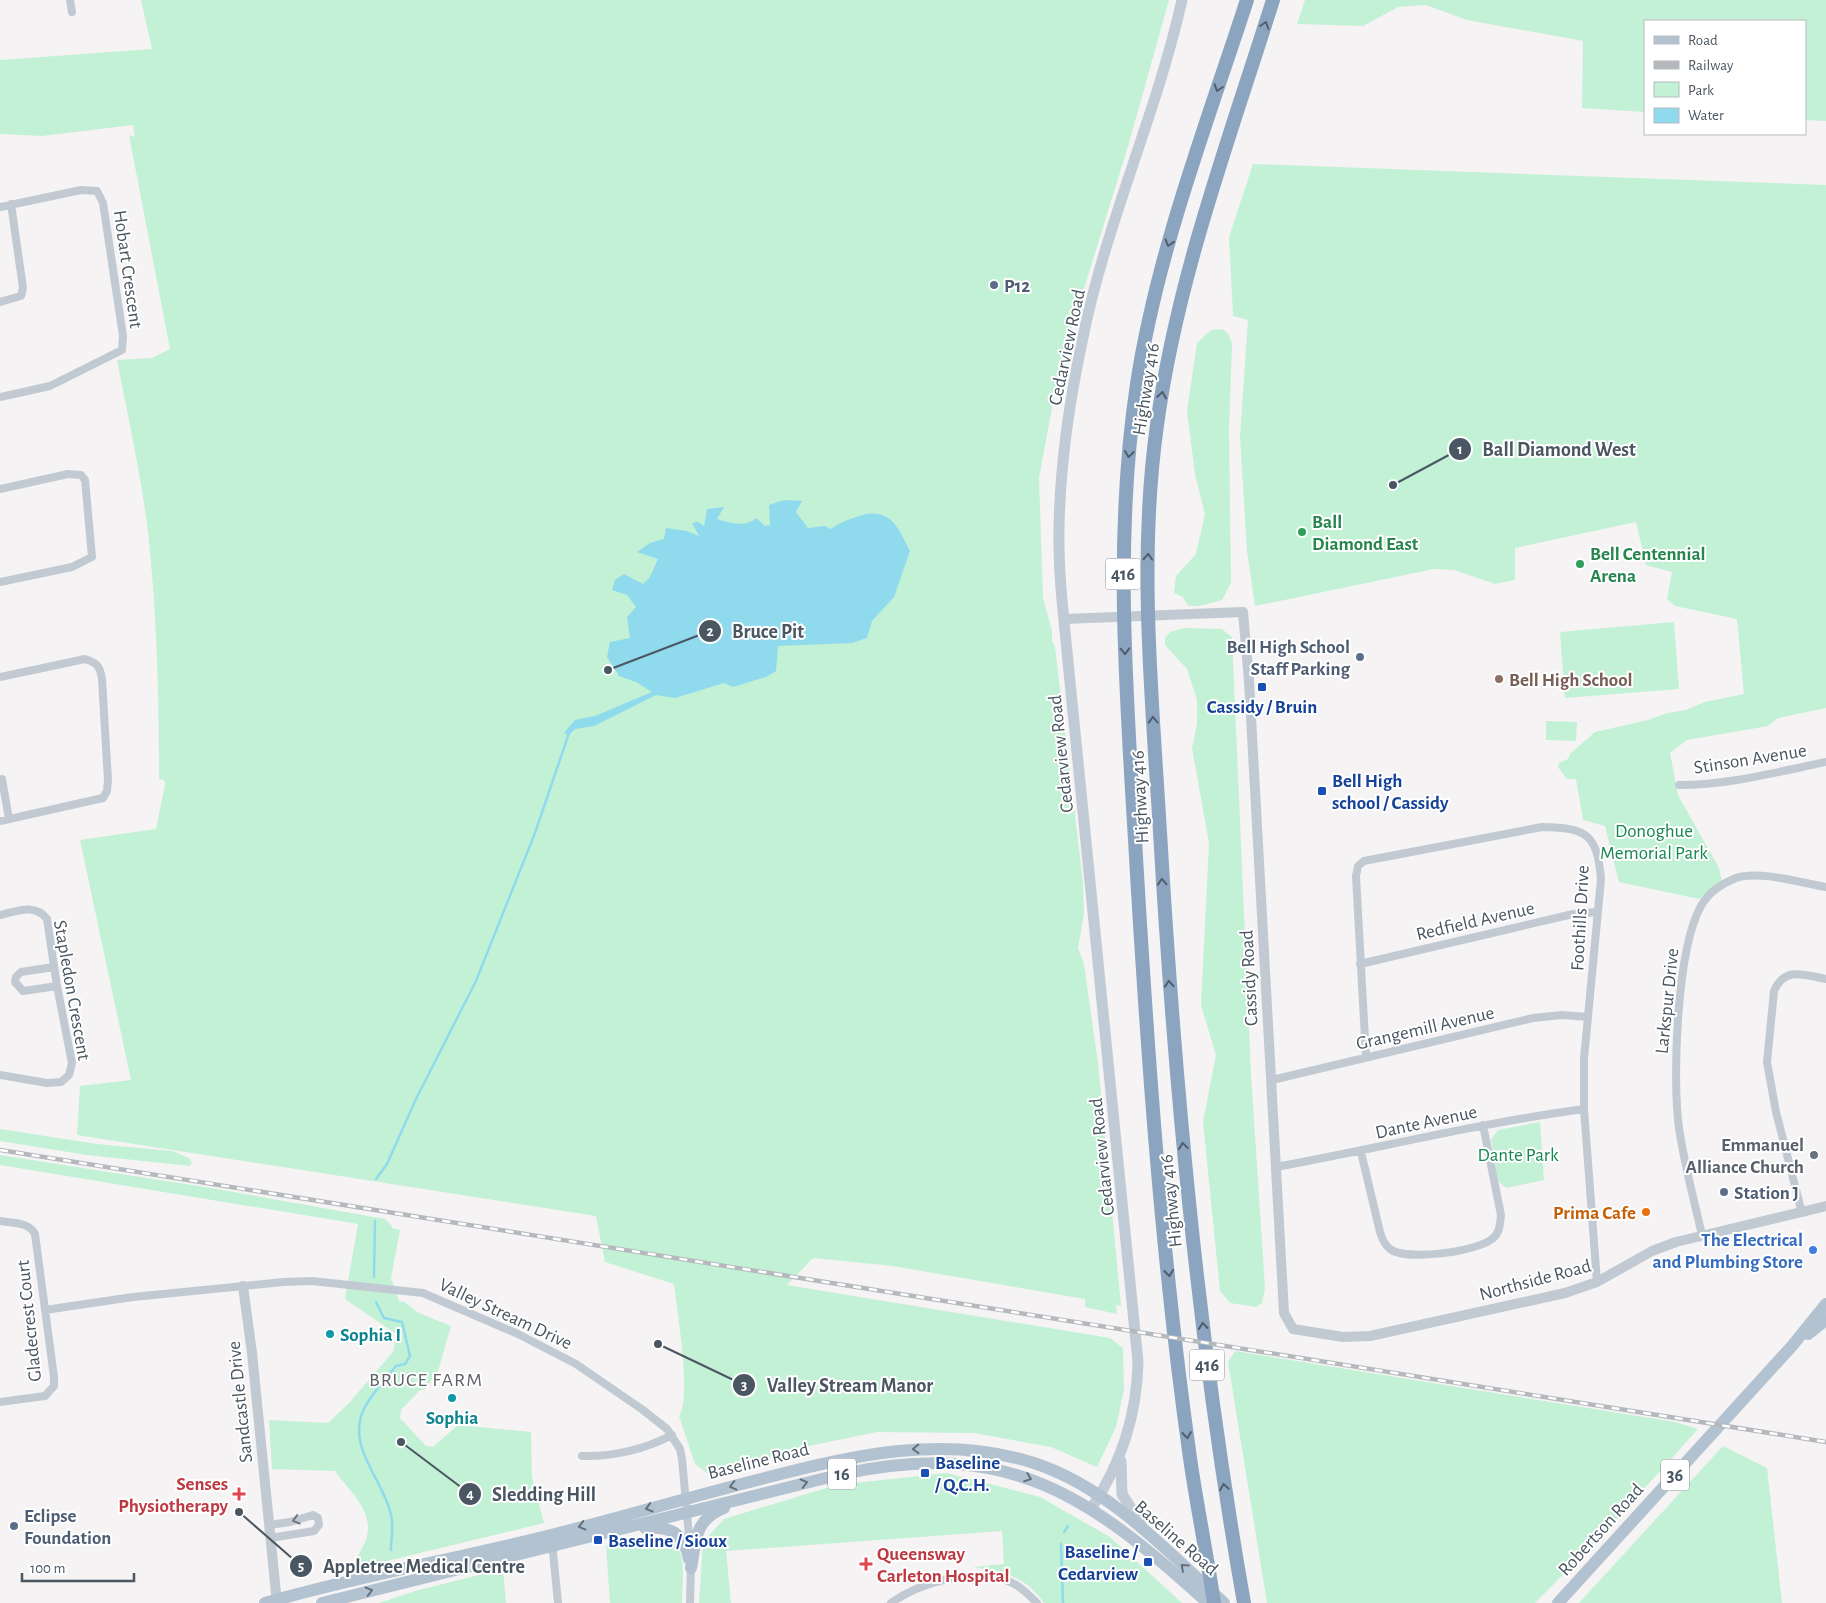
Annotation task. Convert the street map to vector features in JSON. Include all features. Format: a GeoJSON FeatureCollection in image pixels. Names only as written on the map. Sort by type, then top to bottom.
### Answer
{"type":"FeatureCollection","features":[{"type":"Feature","properties":{"kind":"highway","name":"Highway 416"},"geometry":{"type":"LineString","coordinates":[[1190,1462],[1158,1167],[1142,974],[1129,743],[1123,532],[1128,458],[1138,381],[1163,264],[1247,0]]}},
{"type":"Feature","properties":{"kind":"highway","name":"Highway 416"},"geometry":{"type":"LineString","coordinates":[[1244,1603],[1205,1350],[1179,1114],[1153,728],[1148,575],[1156,428],[1176,319],[1198,235],[1273,0]]}},
{"type":"Feature","properties":{"kind":"highway"},"geometry":{"type":"LineString","coordinates":[[1190,1462],[1196,1540],[1206,1603]]}},
{"type":"Feature","properties":{"kind":"highway"},"geometry":{"type":"LineString","coordinates":[[1190,1462],[1214,1603]]}},
{"type":"Feature","properties":{"kind":"main road","name":"Cedarview Road"},"geometry":{"type":"LineString","coordinates":[[1091,1509],[1100,1496],[1122,1452],[1130,1425],[1137,1391],[1137,1342],[1060,575],[1060,491],[1069,415],[1082,341],[1104,257],[1173,39],[1182,0]]}},
{"type":"Feature","properties":{"kind":"main road","name":"Robertson Road"},"geometry":{"type":"LineString","coordinates":[[1558,1603],[1792,1346],[1826,1304]]}},
{"type":"Feature","properties":{"kind":"main road","name":"Robertson Road"},"geometry":{"type":"LineString","coordinates":[[1792,1346],[1826,1320]]}},
{"type":"Feature","properties":{"kind":"main road","name":"Baseline Road"},"geometry":{"type":"LineString","coordinates":[[322,1603],[552,1541],[686,1497],[849,1457],[893,1450],[939,1448],[990,1453],[1033,1463],[1058,1472],[1100,1496],[1149,1536],[1224,1603]]}},
{"type":"Feature","properties":{"kind":"main road"},"geometry":{"type":"LineString","coordinates":[[1122,1452],[1120,1481],[1122,1494],[1149,1536]]}},
{"type":"Feature","properties":{"kind":"main road","name":"Baseline Road"},"geometry":{"type":"LineString","coordinates":[[273,1602],[552,1541],[615,1530],[879,1466],[958,1463],[985,1466],[1017,1474],[1062,1492],[1091,1509],[1178,1576],[1206,1603]]}},
{"type":"Feature","properties":{"kind":"main road"},"geometry":{"type":"LineString","coordinates":[[692,1568],[696,1534],[706,1518],[715,1512],[757,1495]]}},
{"type":"Feature","properties":{"kind":"main road"},"geometry":{"type":"LineString","coordinates":[[615,1530],[655,1527],[670,1530],[686,1544],[692,1568]]}},
{"type":"Feature","properties":{"kind":"street"},"geometry":{"type":"LineString","coordinates":[[70,0],[72,12]]}},
{"type":"Feature","properties":{"kind":"street","name":"Hobart Crescent"},"geometry":{"type":"LineString","coordinates":[[0,207],[81,190],[97,191],[103,203],[123,336],[122,350],[86,369],[50,386],[0,397]]}},
{"type":"Feature","properties":{"kind":"street"},"geometry":{"type":"LineString","coordinates":[[0,302],[22,296],[23,288],[11,204]]}},
{"type":"Feature","properties":{"kind":"street"},"geometry":{"type":"LineString","coordinates":[[0,489],[68,474],[81,476],[85,480],[92,557],[72,568],[0,582]]}},
{"type":"Feature","properties":{"kind":"street","name":"Cassidy Road"},"geometry":{"type":"LineString","coordinates":[[1064,619],[1244,612],[1284,1313],[1293,1329],[1303,1332]]}},
{"type":"Feature","properties":{"kind":"street"},"geometry":{"type":"LineString","coordinates":[[0,677],[85,659],[95,663],[100,669],[102,679],[107,791],[102,798],[89,802],[0,821]]}},
{"type":"Feature","properties":{"kind":"street","name":"Stinson Avenue"},"geometry":{"type":"LineString","coordinates":[[1679,785],[1702,785],[1739,780],[1826,762]]}},
{"type":"Feature","properties":{"kind":"street"},"geometry":{"type":"LineString","coordinates":[[2,779],[9,819]]}},
{"type":"Feature","properties":{"kind":"street","name":"Foothills Drive"},"geometry":{"type":"LineString","coordinates":[[1366,1057],[1356,876],[1358,866],[1364,861],[1542,827],[1572,829],[1588,837],[1599,854],[1600,879],[1584,1059],[1584,1109],[1597,1282]]}},
{"type":"Feature","properties":{"kind":"street","name":"Larkspur Drive"},"geometry":{"type":"LineString","coordinates":[[1702,1235],[1679,1127],[1675,1066],[1687,946],[1695,917],[1711,892],[1737,878],[1781,878],[1826,887]]}},
{"type":"Feature","properties":{"kind":"street","name":"Stapledon Crescent"},"geometry":{"type":"LineString","coordinates":[[0,915],[32,908],[42,911],[47,919],[57,986],[72,1063],[69,1075],[61,1082],[47,1082],[0,1075]]}},
{"type":"Feature","properties":{"kind":"street","name":"Redfield Avenue"},"geometry":{"type":"LineString","coordinates":[[1360,964],[1573,914],[1597,912]]}},
{"type":"Feature","properties":{"kind":"street"},"geometry":{"type":"LineString","coordinates":[[54,967],[21,972],[16,976],[15,982],[23,991],[57,986]]}},
{"type":"Feature","properties":{"kind":"street"},"geometry":{"type":"LineString","coordinates":[[1802,1212],[1776,1112],[1767,1062],[1774,991],[1778,982],[1784,976],[1797,974],[1826,979]]}},
{"type":"Feature","properties":{"kind":"street","name":"Grangemill Avenue"},"geometry":{"type":"LineString","coordinates":[[1272,1080],[1533,1018],[1562,1015],[1588,1017]]}},
{"type":"Feature","properties":{"kind":"street","name":"Dante Avenue"},"geometry":{"type":"LineString","coordinates":[[1276,1168],[1362,1152],[1483,1125],[1584,1109]]}},
{"type":"Feature","properties":{"kind":"street"},"geometry":{"type":"LineString","coordinates":[[1362,1152],[1380,1232],[1384,1243],[1391,1250],[1421,1256],[1481,1245],[1496,1235],[1500,1228],[1500,1215],[1483,1125]]}},
{"type":"Feature","properties":{"kind":"street","name":"Northside Road"},"geometry":{"type":"LineString","coordinates":[[1303,1332],[1343,1337],[1370,1336],[1565,1293],[1597,1282],[1652,1250],[1702,1235],[1826,1206]]}},
{"type":"Feature","properties":{"kind":"street","name":"Gladecrest Court"},"geometry":{"type":"LineString","coordinates":[[0,1221],[25,1225],[32,1229],[35,1234],[54,1378],[50,1393],[46,1396],[0,1402]]}},
{"type":"Feature","properties":{"kind":"street","name":"Valley Stream Drive"},"geometry":{"type":"LineString","coordinates":[[45,1310],[133,1297],[312,1281],[423,1293],[518,1334],[576,1364],[643,1410],[672,1435],[682,1459],[688,1512],[692,1568],[690,1603]]}},
{"type":"Feature","properties":{"kind":"street","name":"Sandcastle Drive"},"geometry":{"type":"LineString","coordinates":[[243,1286],[252,1353],[269,1525],[273,1602]]}},
{"type":"Feature","properties":{"kind":"street"},"geometry":{"type":"LineString","coordinates":[[582,1456],[599,1457],[656,1444],[672,1435]]}},
{"type":"Feature","properties":{"kind":"street"},"geometry":{"type":"LineString","coordinates":[[269,1525],[313,1515],[318,1518],[319,1525],[314,1531],[270,1538]]}},
{"type":"Feature","properties":{"kind":"street"},"geometry":{"type":"LineString","coordinates":[[552,1541],[558,1603]]}},
{"type":"Feature","properties":{"kind":"street"},"geometry":{"type":"LineString","coordinates":[[891,1603],[924,1586],[957,1577],[980,1576],[1004,1579],[1023,1589],[1037,1603]]}},
{"type":"Feature","properties":{"kind":"green space"},"geometry":{"type":"Polygon","coordinates":[[[141,0],[1169,0],[1129,143],[1059,370],[1039,478],[1043,598],[1055,647],[1083,883],[1084,914],[1078,948],[1084,964],[1098,1063],[1121,1306],[1116,1305],[1117,1314],[1085,1307],[1085,1299],[893,1266],[813,1258],[787,1285],[1110,1338],[1123,1348],[1124,1389],[1116,1427],[1097,1467],[1051,1447],[974,1433],[877,1432],[774,1453],[769,1458],[754,1465],[710,1475],[695,1464],[679,1416],[683,1406],[684,1373],[674,1284],[605,1262],[596,1216],[77,1135],[80,1086],[131,1080],[80,840],[156,829],[165,784],[164,780],[159,779],[157,656],[148,532],[138,467],[117,360],[152,358],[170,349],[129,135],[135,137],[133,125],[42,136],[0,134],[0,60],[152,49],[141,0]]]}},
{"type":"Feature","properties":{"kind":"green space"},"geometry":{"type":"Polygon","coordinates":[[[1305,0],[1826,0],[1826,121],[1806,120],[1806,20],[1644,20],[1644,112],[1582,108],[1583,41],[1467,20],[1426,5],[1398,7],[1363,26],[1297,24],[1305,0]]]}},
{"type":"Feature","properties":{"kind":"green space","name":"Donoghue Memorial Park"},"geometry":{"type":"Polygon","coordinates":[[[1253,164],[1826,185],[1826,708],[1778,718],[1768,726],[1687,740],[1670,753],[1678,795],[1719,868],[1722,882],[1699,899],[1619,882],[1605,826],[1583,820],[1576,779],[1567,779],[1558,767],[1559,763],[1568,759],[1570,754],[1595,732],[1648,720],[1667,713],[1686,710],[1705,702],[1744,694],[1737,619],[1675,606],[1667,599],[1672,572],[1646,565],[1636,522],[1515,548],[1515,580],[1495,584],[1454,570],[1434,569],[1255,606],[1247,551],[1240,436],[1248,320],[1233,316],[1229,237],[1253,164]]]}},
{"type":"Feature","properties":{"kind":"green space"},"geometry":{"type":"Polygon","coordinates":[[[1223,329],[1229,335],[1232,344],[1229,429],[1231,583],[1222,600],[1199,606],[1188,606],[1183,597],[1174,593],[1176,576],[1196,554],[1205,514],[1195,474],[1187,411],[1197,343],[1211,330],[1223,329]]]}},
{"type":"Feature","properties":{"kind":"green space"},"geometry":{"type":"Polygon","coordinates":[[[1674,622],[1679,689],[1565,698],[1560,632],[1674,622]]]}},
{"type":"Feature","properties":{"kind":"green space"},"geometry":{"type":"Polygon","coordinates":[[[1184,628],[1222,629],[1232,637],[1251,1074],[1265,1288],[1262,1303],[1256,1307],[1230,1303],[1220,1291],[1203,1122],[1216,1055],[1201,1005],[1209,843],[1192,748],[1197,724],[1197,700],[1187,669],[1165,645],[1165,638],[1170,632],[1184,628]]]}},
{"type":"Feature","properties":{"kind":"green space"},"geometry":{"type":"Polygon","coordinates":[[[1546,721],[1577,722],[1576,741],[1546,740],[1546,721]]]}},
{"type":"Feature","properties":{"kind":"green space","name":"Dante Park"},"geometry":{"type":"Polygon","coordinates":[[[1540,1122],[1544,1180],[1506,1188],[1498,1181],[1491,1140],[1498,1130],[1540,1122]]]}},
{"type":"Feature","properties":{"kind":"green space"},"geometry":{"type":"Polygon","coordinates":[[[0,1129],[97,1144],[172,1151],[189,1158],[192,1162],[190,1166],[87,1155],[0,1141],[0,1129]]]}},
{"type":"Feature","properties":{"kind":"green space"},"geometry":{"type":"Polygon","coordinates":[[[0,1155],[211,1188],[385,1219],[392,1228],[400,1230],[391,1278],[399,1301],[405,1302],[417,1312],[451,1326],[438,1371],[425,1389],[419,1391],[401,1410],[400,1418],[426,1446],[433,1447],[458,1425],[531,1432],[532,1477],[544,1523],[362,1567],[355,1565],[367,1536],[368,1526],[366,1517],[358,1500],[335,1471],[272,1469],[269,1420],[328,1423],[349,1403],[393,1352],[396,1334],[345,1299],[358,1224],[0,1165],[0,1155]]]}},
{"type":"Feature","properties":{"kind":"green space"},"geometry":{"type":"Polygon","coordinates":[[[1235,1351],[1675,1422],[1698,1429],[1603,1534],[1535,1603],[1267,1603],[1228,1362],[1235,1351]]]}},
{"type":"Feature","properties":{"kind":"green space"},"geometry":{"type":"Polygon","coordinates":[[[1723,1446],[1767,1468],[1782,1603],[1579,1603],[1723,1446]]]}},
{"type":"Feature","properties":{"kind":"green space"},"geometry":{"type":"Polygon","coordinates":[[[947,1473],[1040,1497],[1110,1537],[1182,1603],[1044,1603],[1029,1586],[1021,1581],[995,1571],[973,1567],[1004,1564],[1002,1531],[726,1551],[731,1603],[699,1603],[703,1542],[724,1519],[836,1485],[947,1473]]]}},
{"type":"Feature","properties":{"kind":"green space"},"geometry":{"type":"Polygon","coordinates":[[[651,1536],[664,1538],[673,1543],[679,1550],[683,1569],[682,1603],[610,1603],[606,1545],[651,1536]]]}},
{"type":"Feature","properties":{"kind":"green space"},"geometry":{"type":"Polygon","coordinates":[[[503,1569],[506,1603],[379,1603],[415,1591],[503,1569]]]}},
{"type":"Feature","properties":{"kind":"water"},"geometry":{"type":"Polygon","coordinates":[[[784,500],[802,501],[796,512],[808,528],[825,526],[831,529],[856,517],[877,514],[891,520],[901,533],[910,551],[894,597],[872,621],[867,638],[852,643],[778,646],[776,671],[766,677],[733,687],[724,683],[675,698],[656,695],[594,726],[575,729],[569,735],[564,733],[575,720],[595,716],[652,692],[636,682],[619,676],[607,657],[610,642],[630,638],[627,617],[636,607],[627,595],[612,590],[615,580],[624,574],[643,584],[650,577],[658,559],[637,552],[650,543],[664,539],[666,528],[687,531],[699,536],[692,523],[698,522],[704,526],[707,509],[724,507],[717,519],[727,522],[742,524],[756,518],[765,526],[770,525],[769,505],[784,500]]]}},
{"type":"Feature","properties":{"kind":"waterway"},"geometry":{"type":"LineString","coordinates":[[376,1179],[387,1164],[415,1101],[476,981],[535,833],[569,733]]}},
{"type":"Feature","properties":{"kind":"waterway"},"geometry":{"type":"LineString","coordinates":[[374,1277],[375,1221]]}},
{"type":"Feature","properties":{"kind":"waterway"},"geometry":{"type":"LineString","coordinates":[[376,1302],[384,1318],[402,1322],[410,1356],[405,1364],[396,1366],[376,1391],[365,1407],[360,1421],[359,1435],[362,1449],[387,1502],[392,1519],[391,1550]]}},
{"type":"Feature","properties":{"kind":"waterway"},"geometry":{"type":"LineString","coordinates":[[1064,1532],[1068,1526]]}},
{"type":"Feature","properties":{"kind":"waterway"},"geometry":{"type":"LineString","coordinates":[[1061,1544],[1063,1603]]}},
{"type":"Feature","properties":{"kind":"railway"},"geometry":{"type":"LineString","coordinates":[[0,1150],[1826,1442]]}},
{"type":"Feature","properties":{"kind":"place","name":"P12"},"geometry":{"type":"Point","coordinates":[994,285]}},
{"type":"Feature","properties":{"kind":"place","name":"Ball Diamond West"},"geometry":{"type":"Point","coordinates":[1393,485]}},
{"type":"Feature","properties":{"kind":"place","name":"Ball Diamond East"},"geometry":{"type":"Point","coordinates":[1302,532]}},
{"type":"Feature","properties":{"kind":"place","name":"Bell Centennial Arena"},"geometry":{"type":"Point","coordinates":[1580,564]}},
{"type":"Feature","properties":{"kind":"place","name":"Bell High School Staff Parking"},"geometry":{"type":"Point","coordinates":[1360,657]}},
{"type":"Feature","properties":{"kind":"place","name":"Bruce Pit"},"geometry":{"type":"Point","coordinates":[608,670]}},
{"type":"Feature","properties":{"kind":"place","name":"Bell High School"},"geometry":{"type":"Point","coordinates":[1499,679]}},
{"type":"Feature","properties":{"kind":"place","name":"Cassidy / Bruin"},"geometry":{"type":"Point","coordinates":[1262,687]}},
{"type":"Feature","properties":{"kind":"place","name":"Bell High school / Cassidy"},"geometry":{"type":"Point","coordinates":[1322,791]}},
{"type":"Feature","properties":{"kind":"place","name":"Emmanuel Alliance Church"},"geometry":{"type":"Point","coordinates":[1814,1155]}},
{"type":"Feature","properties":{"kind":"place","name":"Station J"},"geometry":{"type":"Point","coordinates":[1724,1192]}},
{"type":"Feature","properties":{"kind":"place","name":"Prima Cafe"},"geometry":{"type":"Point","coordinates":[1646,1212]}},
{"type":"Feature","properties":{"kind":"place","name":"The Electrical and Plumbing Store"},"geometry":{"type":"Point","coordinates":[1813,1250]}},
{"type":"Feature","properties":{"kind":"place","name":"Sophia I"},"geometry":{"type":"Point","coordinates":[330,1334]}},
{"type":"Feature","properties":{"kind":"place","name":"Valley Stream Manor"},"geometry":{"type":"Point","coordinates":[658,1344]}},
{"type":"Feature","properties":{"kind":"place","name":"Sophia"},"geometry":{"type":"Point","coordinates":[452,1398]}},
{"type":"Feature","properties":{"kind":"place","name":"Sledding Hill"},"geometry":{"type":"Point","coordinates":[401,1442]}},
{"type":"Feature","properties":{"kind":"place","name":"Baseline / Q.C.H."},"geometry":{"type":"Point","coordinates":[925,1473]}},
{"type":"Feature","properties":{"kind":"place","name":"Senses Physiotherapy"},"geometry":{"type":"Point","coordinates":[239,1494]}},
{"type":"Feature","properties":{"kind":"place","name":"Appletree Medical Centre"},"geometry":{"type":"Point","coordinates":[239,1512]}},
{"type":"Feature","properties":{"kind":"place","name":"Eclipse Foundation"},"geometry":{"type":"Point","coordinates":[14,1526]}},
{"type":"Feature","properties":{"kind":"place","name":"Baseline / Sioux"},"geometry":{"type":"Point","coordinates":[598,1540]}},
{"type":"Feature","properties":{"kind":"place","name":"Baseline / Cedarview"},"geometry":{"type":"Point","coordinates":[1148,1562]}},
{"type":"Feature","properties":{"kind":"place","name":"Queensway Carleton Hospital"},"geometry":{"type":"Point","coordinates":[866,1564]}},
{"type":"Feature","properties":{"kind":"district","name":"BRUCE FARM"},"geometry":{"type":"Point","coordinates":[426,1379]}}]}
